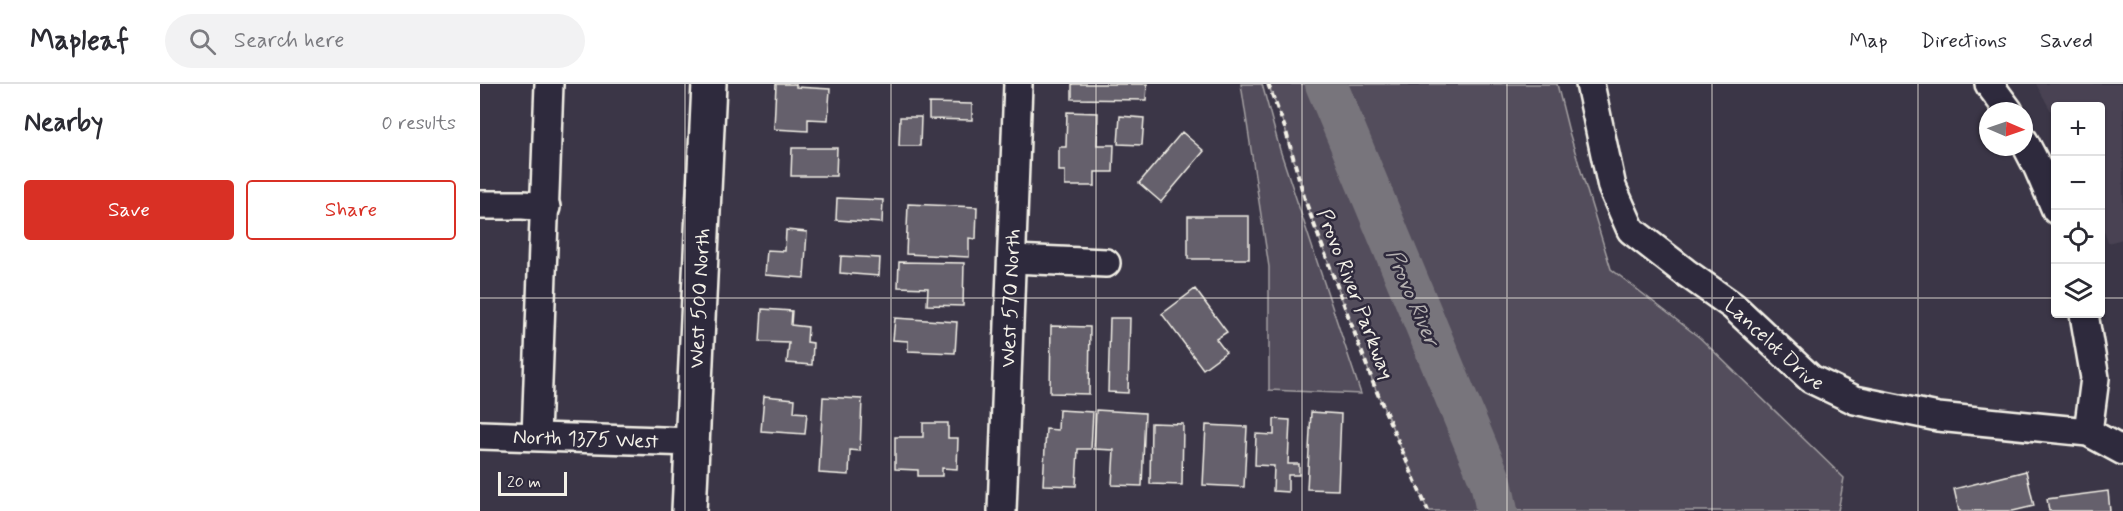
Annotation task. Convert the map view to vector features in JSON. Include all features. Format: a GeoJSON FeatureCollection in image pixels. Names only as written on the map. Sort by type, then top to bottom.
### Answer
{"type":"FeatureCollection","features":[{"type":"Feature","properties":{"kind":"street"},"geometry":{"type":"LineString","coordinates":[[536,436],[549,84]]}},
{"type":"Feature","properties":{"kind":"street","name":"West 500 North"},"geometry":{"type":"LineString","coordinates":[[689,511],[709,84]]}},
{"type":"Feature","properties":{"kind":"street","name":"West 570 North"},"geometry":{"type":"LineString","coordinates":[[1002,511],[1018,84]]}},
{"type":"Feature","properties":{"kind":"street","name":"Lancelot Drive"},"geometry":{"type":"LineString","coordinates":[[1590,84],[1612,187],[1631,230],[1733,306],[1811,380],[1856,400],[1938,417],[2088,432]]}},
{"type":"Feature","properties":{"kind":"street"},"geometry":{"type":"LineString","coordinates":[[1989,84],[2002,102]]}},
{"type":"Feature","properties":{"kind":"street"},"geometry":{"type":"LineString","coordinates":[[2032,156],[2051,200]]}},
{"type":"Feature","properties":{"kind":"street"},"geometry":{"type":"LineString","coordinates":[[480,205],[546,207]]}},
{"type":"Feature","properties":{"kind":"street"},"geometry":{"type":"LineString","coordinates":[[1012,259],[1106,263]]}},
{"type":"Feature","properties":{"kind":"street"},"geometry":{"type":"LineString","coordinates":[[2085,318],[2095,378],[2088,432],[2123,452]]}},
{"type":"Feature","properties":{"kind":"street","name":"North 1375 West"},"geometry":{"type":"LineString","coordinates":[[480,435],[693,442]]}},
{"type":"Feature","properties":{"kind":"path","name":"Provo River Parkway"},"geometry":{"type":"LineString","coordinates":[[1268,84],[1285,128],[1313,221],[1374,385],[1428,511]]}},
{"type":"Feature","properties":{"kind":"shaded area"},"geometry":{"type":"Polygon","coordinates":[[[1241,84],[1262,84],[1280,150],[1361,394],[1269,390],[1269,267],[1241,84]]]}},
{"type":"Feature","properties":{"kind":"shaded area"},"geometry":{"type":"Polygon","coordinates":[[[1268,84],[1557,84],[1569,132],[1611,269],[1700,338],[1844,478],[1838,511],[1428,511],[1374,385],[1305,200],[1285,128],[1268,84]]]}},
{"type":"Feature","properties":{"kind":"shaded area"},"geometry":{"type":"Polygon","coordinates":[[[2036,84],[2123,84],[2123,239],[2108,243],[2105,234],[2105,102],[2051,102],[2051,111],[2036,84]]]}},
{"type":"Feature","properties":{"kind":"building"},"geometry":{"type":"Polygon","coordinates":[[[776,84],[796,84],[796,87],[830,89],[828,120],[808,119],[808,131],[774,129],[776,84]]]}},
{"type":"Feature","properties":{"kind":"building"},"geometry":{"type":"Polygon","coordinates":[[[1072,84],[1147,84],[1146,100],[1072,99],[1072,84]]]}},
{"type":"Feature","properties":{"kind":"building"},"geometry":{"type":"Polygon","coordinates":[[[929,103],[972,104],[972,120],[929,119],[929,103]]]}},
{"type":"Feature","properties":{"kind":"building"},"geometry":{"type":"Polygon","coordinates":[[[1067,112],[1098,113],[1097,145],[1114,145],[1113,172],[1095,172],[1095,186],[1065,186],[1065,171],[1059,171],[1059,147],[1066,147],[1067,112]]]}},
{"type":"Feature","properties":{"kind":"building"},"geometry":{"type":"Polygon","coordinates":[[[1120,116],[1144,118],[1142,145],[1118,144],[1120,116]]]}},
{"type":"Feature","properties":{"kind":"building"},"geometry":{"type":"Polygon","coordinates":[[[900,117],[921,117],[920,146],[899,146],[900,117]]]}},
{"type":"Feature","properties":{"kind":"building"},"geometry":{"type":"Polygon","coordinates":[[[1182,132],[1204,151],[1161,202],[1139,183],[1182,132]]]}},
{"type":"Feature","properties":{"kind":"building"},"geometry":{"type":"Polygon","coordinates":[[[792,148],[837,148],[836,176],[791,176],[792,148]]]}},
{"type":"Feature","properties":{"kind":"building"},"geometry":{"type":"Polygon","coordinates":[[[837,198],[883,200],[882,223],[836,220],[837,198]]]}},
{"type":"Feature","properties":{"kind":"building"},"geometry":{"type":"Polygon","coordinates":[[[908,204],[977,207],[976,239],[969,238],[969,257],[906,254],[908,204]]]}},
{"type":"Feature","properties":{"kind":"building"},"geometry":{"type":"Polygon","coordinates":[[[1188,216],[1249,216],[1249,259],[1188,259],[1188,216]]]}},
{"type":"Feature","properties":{"kind":"building"},"geometry":{"type":"Polygon","coordinates":[[[786,230],[807,232],[804,278],[765,275],[767,250],[785,251],[786,230]]]}},
{"type":"Feature","properties":{"kind":"building"},"geometry":{"type":"Polygon","coordinates":[[[841,256],[880,258],[879,276],[840,273],[841,256]]]}},
{"type":"Feature","properties":{"kind":"building"},"geometry":{"type":"Polygon","coordinates":[[[899,262],[964,263],[963,306],[927,305],[928,288],[898,287],[899,262]]]}},
{"type":"Feature","properties":{"kind":"building"},"geometry":{"type":"Polygon","coordinates":[[[1195,289],[1227,332],[1216,339],[1226,352],[1203,369],[1162,314],[1195,289]]]}},
{"type":"Feature","properties":{"kind":"building"},"geometry":{"type":"Polygon","coordinates":[[[762,309],[792,311],[791,325],[808,327],[807,342],[813,343],[812,365],[787,363],[789,343],[760,342],[762,309]]]}},
{"type":"Feature","properties":{"kind":"building"},"geometry":{"type":"Polygon","coordinates":[[[895,318],[957,322],[955,353],[908,351],[908,341],[893,340],[895,318]]]}},
{"type":"Feature","properties":{"kind":"building"},"geometry":{"type":"Polygon","coordinates":[[[1110,318],[1130,318],[1128,393],[1108,392],[1110,318]]]}},
{"type":"Feature","properties":{"kind":"building"},"geometry":{"type":"Polygon","coordinates":[[[1051,326],[1090,327],[1089,394],[1050,393],[1051,326]]]}},
{"type":"Feature","properties":{"kind":"building"},"geometry":{"type":"Polygon","coordinates":[[[764,396],[795,399],[794,412],[807,413],[805,434],[761,431],[764,396]]]}},
{"type":"Feature","properties":{"kind":"building"},"geometry":{"type":"Polygon","coordinates":[[[823,397],[862,399],[860,451],[850,450],[849,475],[819,473],[823,397]]]}},
{"type":"Feature","properties":{"kind":"building"},"geometry":{"type":"Polygon","coordinates":[[[1059,410],[1093,412],[1091,449],[1078,449],[1076,486],[1043,485],[1046,429],[1058,430],[1059,410]]]}},
{"type":"Feature","properties":{"kind":"building"},"geometry":{"type":"Polygon","coordinates":[[[1096,410],[1145,413],[1142,486],[1112,485],[1114,450],[1094,449],[1096,410]]]}},
{"type":"Feature","properties":{"kind":"building"},"geometry":{"type":"Polygon","coordinates":[[[1311,412],[1341,414],[1338,490],[1307,489],[1311,412]]]}},
{"type":"Feature","properties":{"kind":"building"},"geometry":{"type":"Polygon","coordinates":[[[1274,419],[1290,420],[1288,464],[1299,464],[1299,475],[1288,475],[1288,492],[1273,491],[1274,466],[1255,465],[1256,434],[1274,435],[1274,419]]]}},
{"type":"Feature","properties":{"kind":"building"},"geometry":{"type":"Polygon","coordinates":[[[923,423],[948,423],[948,438],[958,438],[957,469],[942,468],[942,476],[918,476],[918,470],[895,469],[895,437],[923,437],[923,423]]]}},
{"type":"Feature","properties":{"kind":"building"},"geometry":{"type":"Polygon","coordinates":[[[1151,423],[1183,424],[1182,485],[1150,484],[1151,423]]]}},
{"type":"Feature","properties":{"kind":"building"},"geometry":{"type":"Polygon","coordinates":[[[1206,425],[1247,427],[1244,487],[1203,485],[1206,425]]]}},
{"type":"Feature","properties":{"kind":"building"},"geometry":{"type":"Polygon","coordinates":[[[2026,471],[2034,506],[2013,511],[1959,511],[1954,489],[2026,471]]]}},
{"type":"Feature","properties":{"kind":"building"},"geometry":{"type":"Polygon","coordinates":[[[2108,491],[2110,511],[2049,511],[2047,499],[2108,491]]]}},
{"type":"Feature","properties":{"kind":"waterway","name":"Provo River"},"geometry":{"type":"LineString","coordinates":[[1326,84],[1491,482],[1497,511]]}}]}
